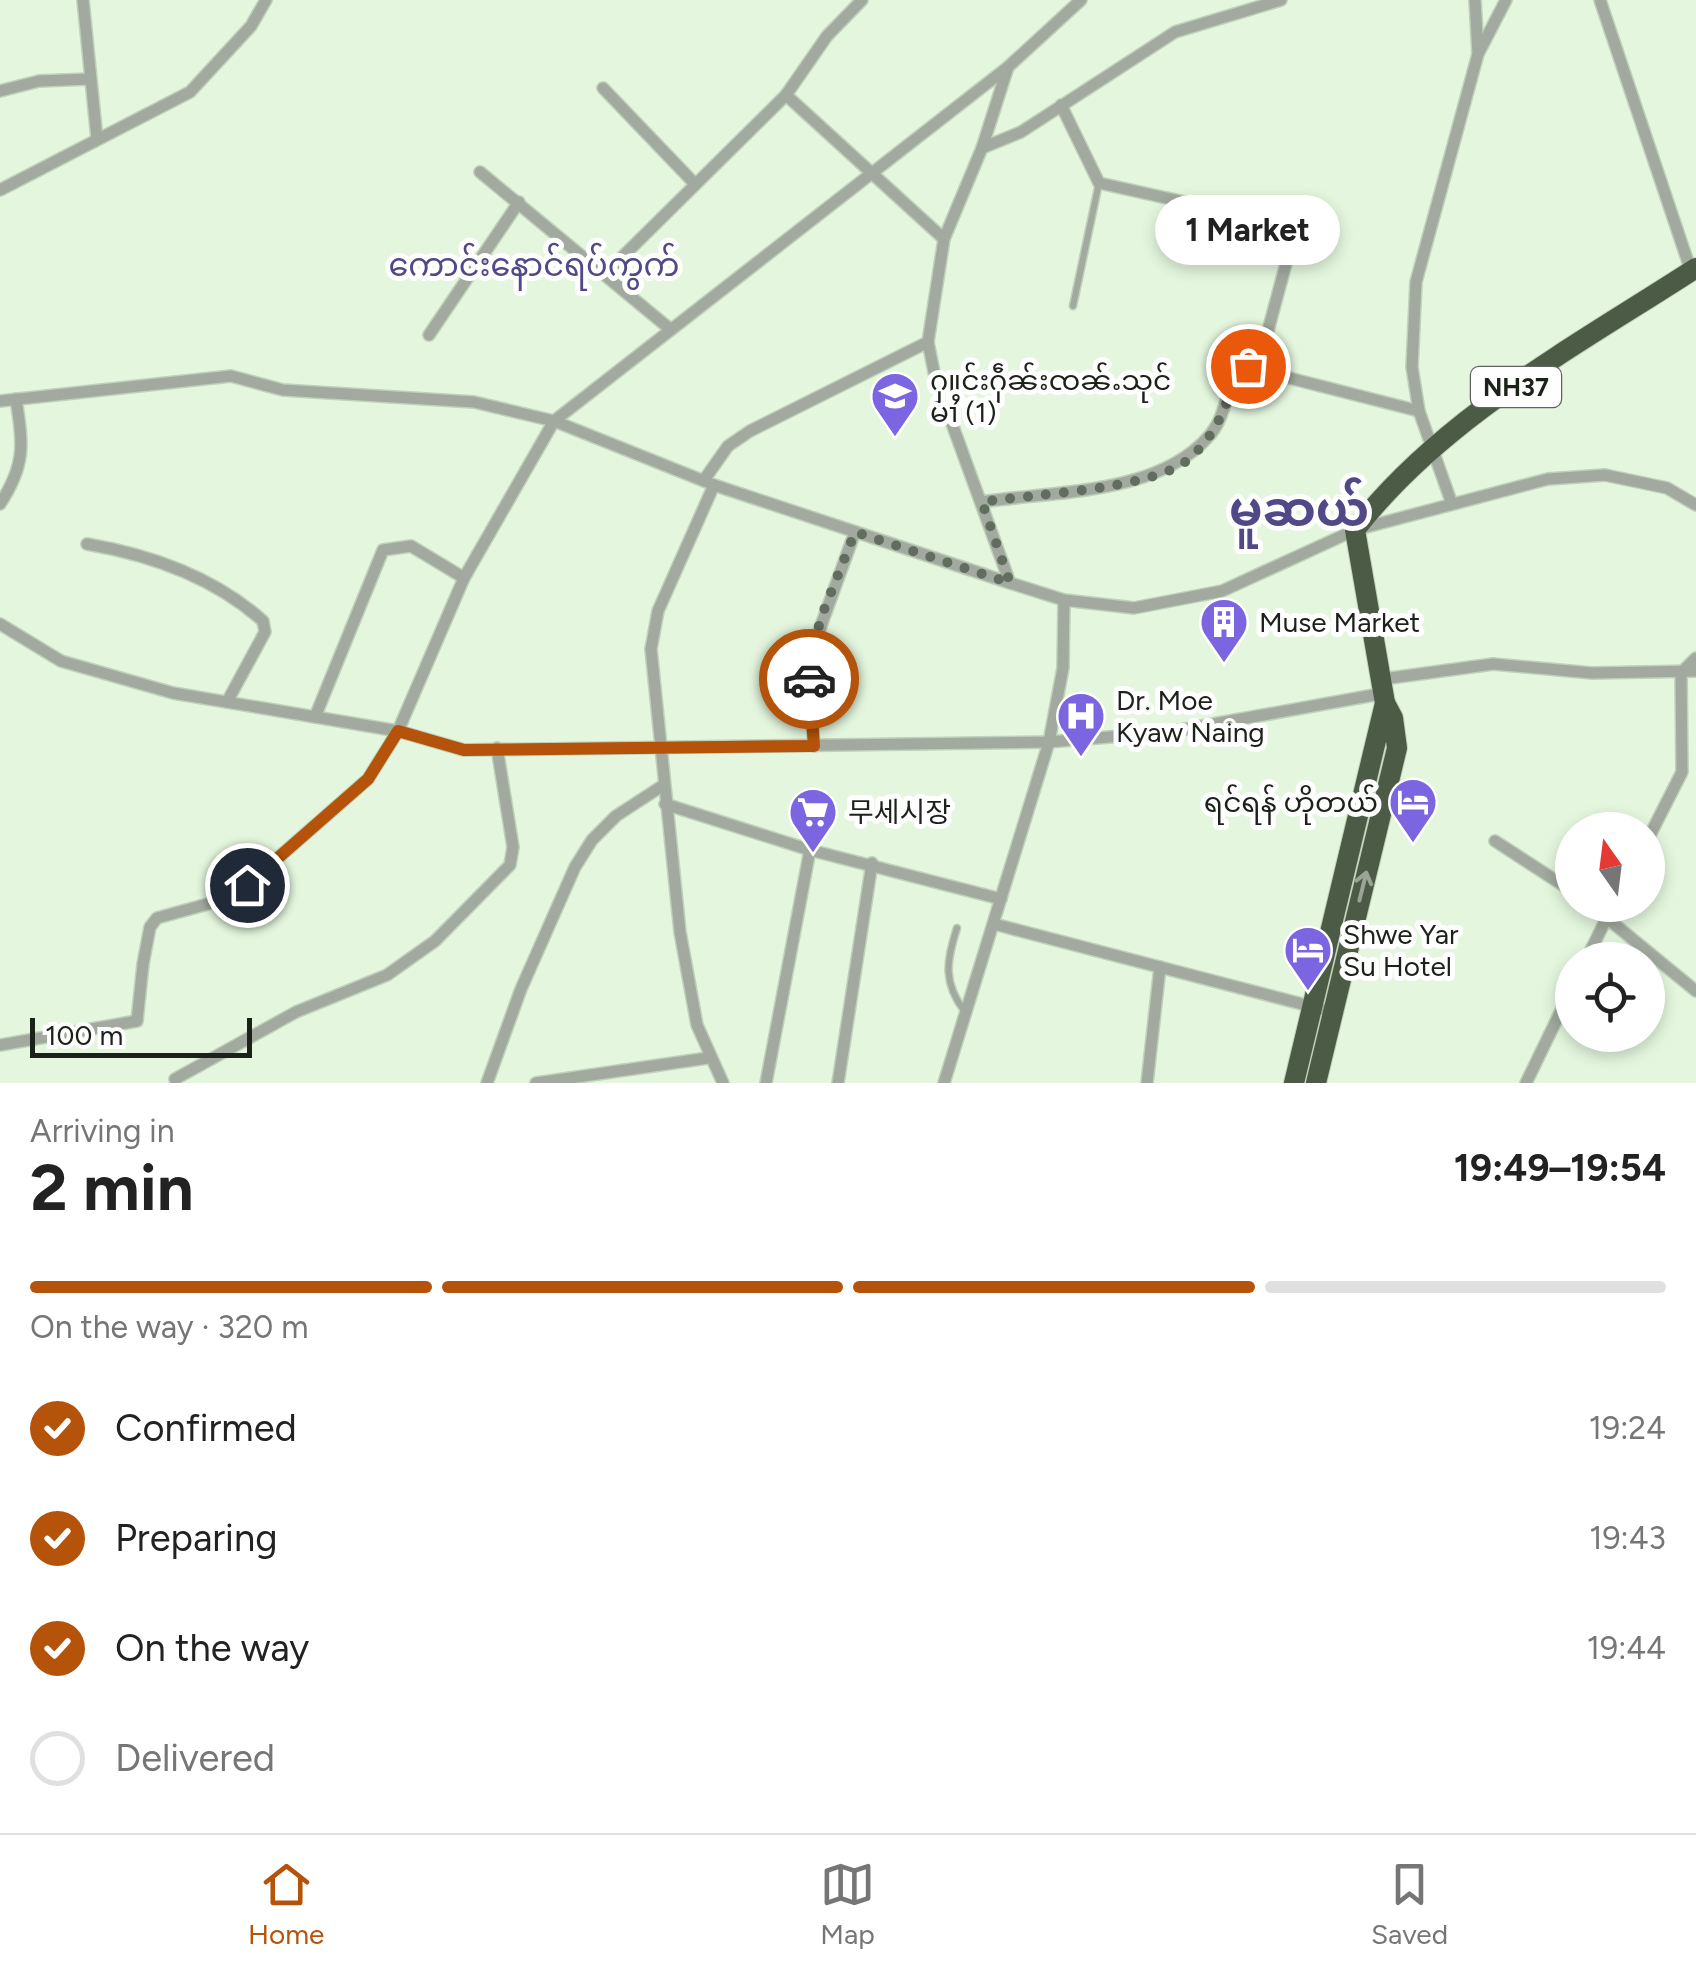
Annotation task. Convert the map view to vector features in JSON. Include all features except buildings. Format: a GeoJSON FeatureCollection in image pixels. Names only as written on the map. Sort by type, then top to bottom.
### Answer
{"type":"FeatureCollection","features":[{"type":"Feature","properties":{"kind":"highway","name":"NH37"},"geometry":{"type":"LineString","coordinates":[[1355,530],[1378,500],[1491,404],[1694,270]]}},
{"type":"Feature","properties":{"kind":"highway"},"geometry":{"type":"LineString","coordinates":[[1316,1083],[1396,748],[1355,530]]}},
{"type":"Feature","properties":{"kind":"highway"},"geometry":{"type":"LineString","coordinates":[[1294,1083],[1384,692]]}},
{"type":"Feature","properties":{"kind":"street"},"geometry":{"type":"LineString","coordinates":[[83,0],[97,138]]}},
{"type":"Feature","properties":{"kind":"street"},"geometry":{"type":"LineString","coordinates":[[0,190],[190,92],[251,26],[266,0]]}},
{"type":"Feature","properties":{"kind":"street"},"geometry":{"type":"LineString","coordinates":[[606,272],[786,95],[827,36],[862,0]]}},
{"type":"Feature","properties":{"kind":"street"},"geometry":{"type":"LineString","coordinates":[[982,148],[1021,132],[1175,32],[1281,0]]}},
{"type":"Feature","properties":{"kind":"street"},"geometry":{"type":"LineString","coordinates":[[1475,0],[1478,54]]}},
{"type":"Feature","properties":{"kind":"street"},"geometry":{"type":"LineString","coordinates":[[1452,504],[1419,411],[1412,367],[1416,282],[1478,54],[1506,0]]}},
{"type":"Feature","properties":{"kind":"street"},"geometry":{"type":"LineString","coordinates":[[1600,0],[1694,270]]}},
{"type":"Feature","properties":{"kind":"street"},"geometry":{"type":"LineString","coordinates":[[0,1045],[137,1021],[146,946],[157,918],[215,902],[247,885],[368,779],[398,731],[464,578],[554,421],[1008,67],[1078,1]]}},
{"type":"Feature","properties":{"kind":"street"},"geometry":{"type":"LineString","coordinates":[[1008,67],[982,148],[944,239],[928,342],[936,378],[1010,583]]}},
{"type":"Feature","properties":{"kind":"street"},"geometry":{"type":"LineString","coordinates":[[0,91],[39,81],[90,79]]}},
{"type":"Feature","properties":{"kind":"street"},"geometry":{"type":"LineString","coordinates":[[603,88],[695,184]]}},
{"type":"Feature","properties":{"kind":"street"},"geometry":{"type":"LineString","coordinates":[[786,95],[874,171],[944,239]]}},
{"type":"Feature","properties":{"kind":"street"},"geometry":{"type":"LineString","coordinates":[[1061,105],[1098,182],[1284,226],[1291,244],[1258,368]]}},
{"type":"Feature","properties":{"kind":"street"},"geometry":{"type":"LineString","coordinates":[[480,172],[606,272],[670,329]]}},
{"type":"Feature","properties":{"kind":"street"},"geometry":{"type":"LineString","coordinates":[[429,335],[518,202]]}},
{"type":"Feature","properties":{"kind":"street"},"geometry":{"type":"LineString","coordinates":[[723,1083],[708,1058],[696,1025],[680,932],[650,649],[658,611],[709,482],[728,446],[750,431],[928,342]]}},
{"type":"Feature","properties":{"kind":"street"},"geometry":{"type":"LineString","coordinates":[[982,502],[1141,480],[1184,462],[1212,433],[1238,370],[1258,368],[1419,411]]}},
{"type":"Feature","properties":{"kind":"street"},"geometry":{"type":"LineString","coordinates":[[0,402],[231,376],[283,390],[474,402],[554,421],[709,482],[1064,600],[1134,608],[1222,591],[1355,530],[1548,479],[1605,475],[1668,488],[1696,505]]}},
{"type":"Feature","properties":{"kind":"street"},"geometry":{"type":"LineString","coordinates":[[0,504],[13,484],[24,449],[16,399]]}},
{"type":"Feature","properties":{"kind":"street"},"geometry":{"type":"LineString","coordinates":[[814,746],[809,682],[814,645],[855,532]]}},
{"type":"Feature","properties":{"kind":"street"},"geometry":{"type":"LineString","coordinates":[[87,544],[139,552],[186,572],[263,621],[265,632],[227,702]]}},
{"type":"Feature","properties":{"kind":"street"},"geometry":{"type":"LineString","coordinates":[[315,717],[383,550],[411,546],[464,578]]}},
{"type":"Feature","properties":{"kind":"street"},"geometry":{"type":"LineString","coordinates":[[944,1083],[1049,742],[1063,668],[1064,600]]}},
{"type":"Feature","properties":{"kind":"street"},"geometry":{"type":"LineString","coordinates":[[0,624],[61,661],[173,692],[398,731],[464,750],[1049,742],[1169,732],[1384,692],[1493,664],[1592,673],[1696,670]]}},
{"type":"Feature","properties":{"kind":"street"},"geometry":{"type":"LineString","coordinates":[[1662,812],[1682,772],[1680,673],[1696,658]]}},
{"type":"Feature","properties":{"kind":"street"},"geometry":{"type":"LineString","coordinates":[[175,1079],[296,1012],[387,974],[434,941],[510,866],[513,846],[497,748]]}},
{"type":"Feature","properties":{"kind":"street"},"geometry":{"type":"LineString","coordinates":[[1682,772],[1696,770]]}},
{"type":"Feature","properties":{"kind":"street"},"geometry":{"type":"LineString","coordinates":[[487,1083],[520,989],[575,867],[592,840],[616,816],[662,786]]}},
{"type":"Feature","properties":{"kind":"street"},"geometry":{"type":"LineString","coordinates":[[664,804],[810,850],[1001,899]]}},
{"type":"Feature","properties":{"kind":"street"},"geometry":{"type":"LineString","coordinates":[[1495,840],[1555,880]]}},
{"type":"Feature","properties":{"kind":"street"},"geometry":{"type":"LineString","coordinates":[[766,1083],[810,850]]}},
{"type":"Feature","properties":{"kind":"street"},"geometry":{"type":"LineString","coordinates":[[838,1083],[872,863]]}},
{"type":"Feature","properties":{"kind":"street"},"geometry":{"type":"LineString","coordinates":[[1622,922],[1696,991]]}},
{"type":"Feature","properties":{"kind":"street"},"geometry":{"type":"LineString","coordinates":[[994,924],[1333,1012]]}},
{"type":"Feature","properties":{"kind":"street"},"geometry":{"type":"LineString","coordinates":[[1147,1083],[1160,967]]}},
{"type":"Feature","properties":{"kind":"street"},"geometry":{"type":"LineString","coordinates":[[1526,1083],[1555,1023]]}},
{"type":"Feature","properties":{"kind":"street"},"geometry":{"type":"LineString","coordinates":[[536,1083],[708,1058]]}},
{"type":"Feature","properties":{"kind":"lane"},"geometry":{"type":"LineString","coordinates":[[1073,306],[1098,182]]}},
{"type":"Feature","properties":{"kind":"lane"},"geometry":{"type":"LineString","coordinates":[[957,928],[947,976],[949,990],[966,1012]]}},
{"type":"Feature","properties":{"kind":"way so far"},"geometry":{"type":"LineString","coordinates":[[809,679],[820,620],[855,532],[1010,583],[982,502],[1141,480],[1184,462],[1212,433],[1226,408],[1238,370],[1248,366]]}},
{"type":"Feature","properties":{"kind":"place","name":"1 Market"},"geometry":{"type":"Point","coordinates":[1248,366]}},
{"type":"Feature","properties":{"kind":"place","name":"ႁူင်းႁဵၼ်းၸၼ်ႉသုင် မၢႆ (1)"},"geometry":{"type":"Point","coordinates":[895,438]}},
{"type":"Feature","properties":{"kind":"place","name":"Muse Market"},"geometry":{"type":"Point","coordinates":[1224,664]}},
{"type":"Feature","properties":{"kind":"place","name":"Dr. Moe Kyaw Naing"},"geometry":{"type":"Point","coordinates":[1081,758]}},
{"type":"Feature","properties":{"kind":"place","name":"ရင်ရန် ဟိုတယ်"},"geometry":{"type":"Point","coordinates":[1413,844]}},
{"type":"Feature","properties":{"kind":"place","name":"무세시장"},"geometry":{"type":"Point","coordinates":[813,854]}},
{"type":"Feature","properties":{"kind":"place","name":"Shwe Yar Su Hotel"},"geometry":{"type":"Point","coordinates":[1308,992]}},
{"type":"Feature","properties":{"kind":"district","name":"ကောင်းနောင်ရပ်ကွက်"},"geometry":{"type":"Point","coordinates":[534,265]}},
{"type":"Feature","properties":{"kind":"district","name":"မူဆယ်"},"geometry":{"type":"Point","coordinates":[1299,509]}},
{"type":"Feature","properties":{"kind":"route"},"geometry":{"type":"LineString","coordinates":[[247,885],[368,779],[398,731],[464,750],[814,746],[809,679]]}}]}
